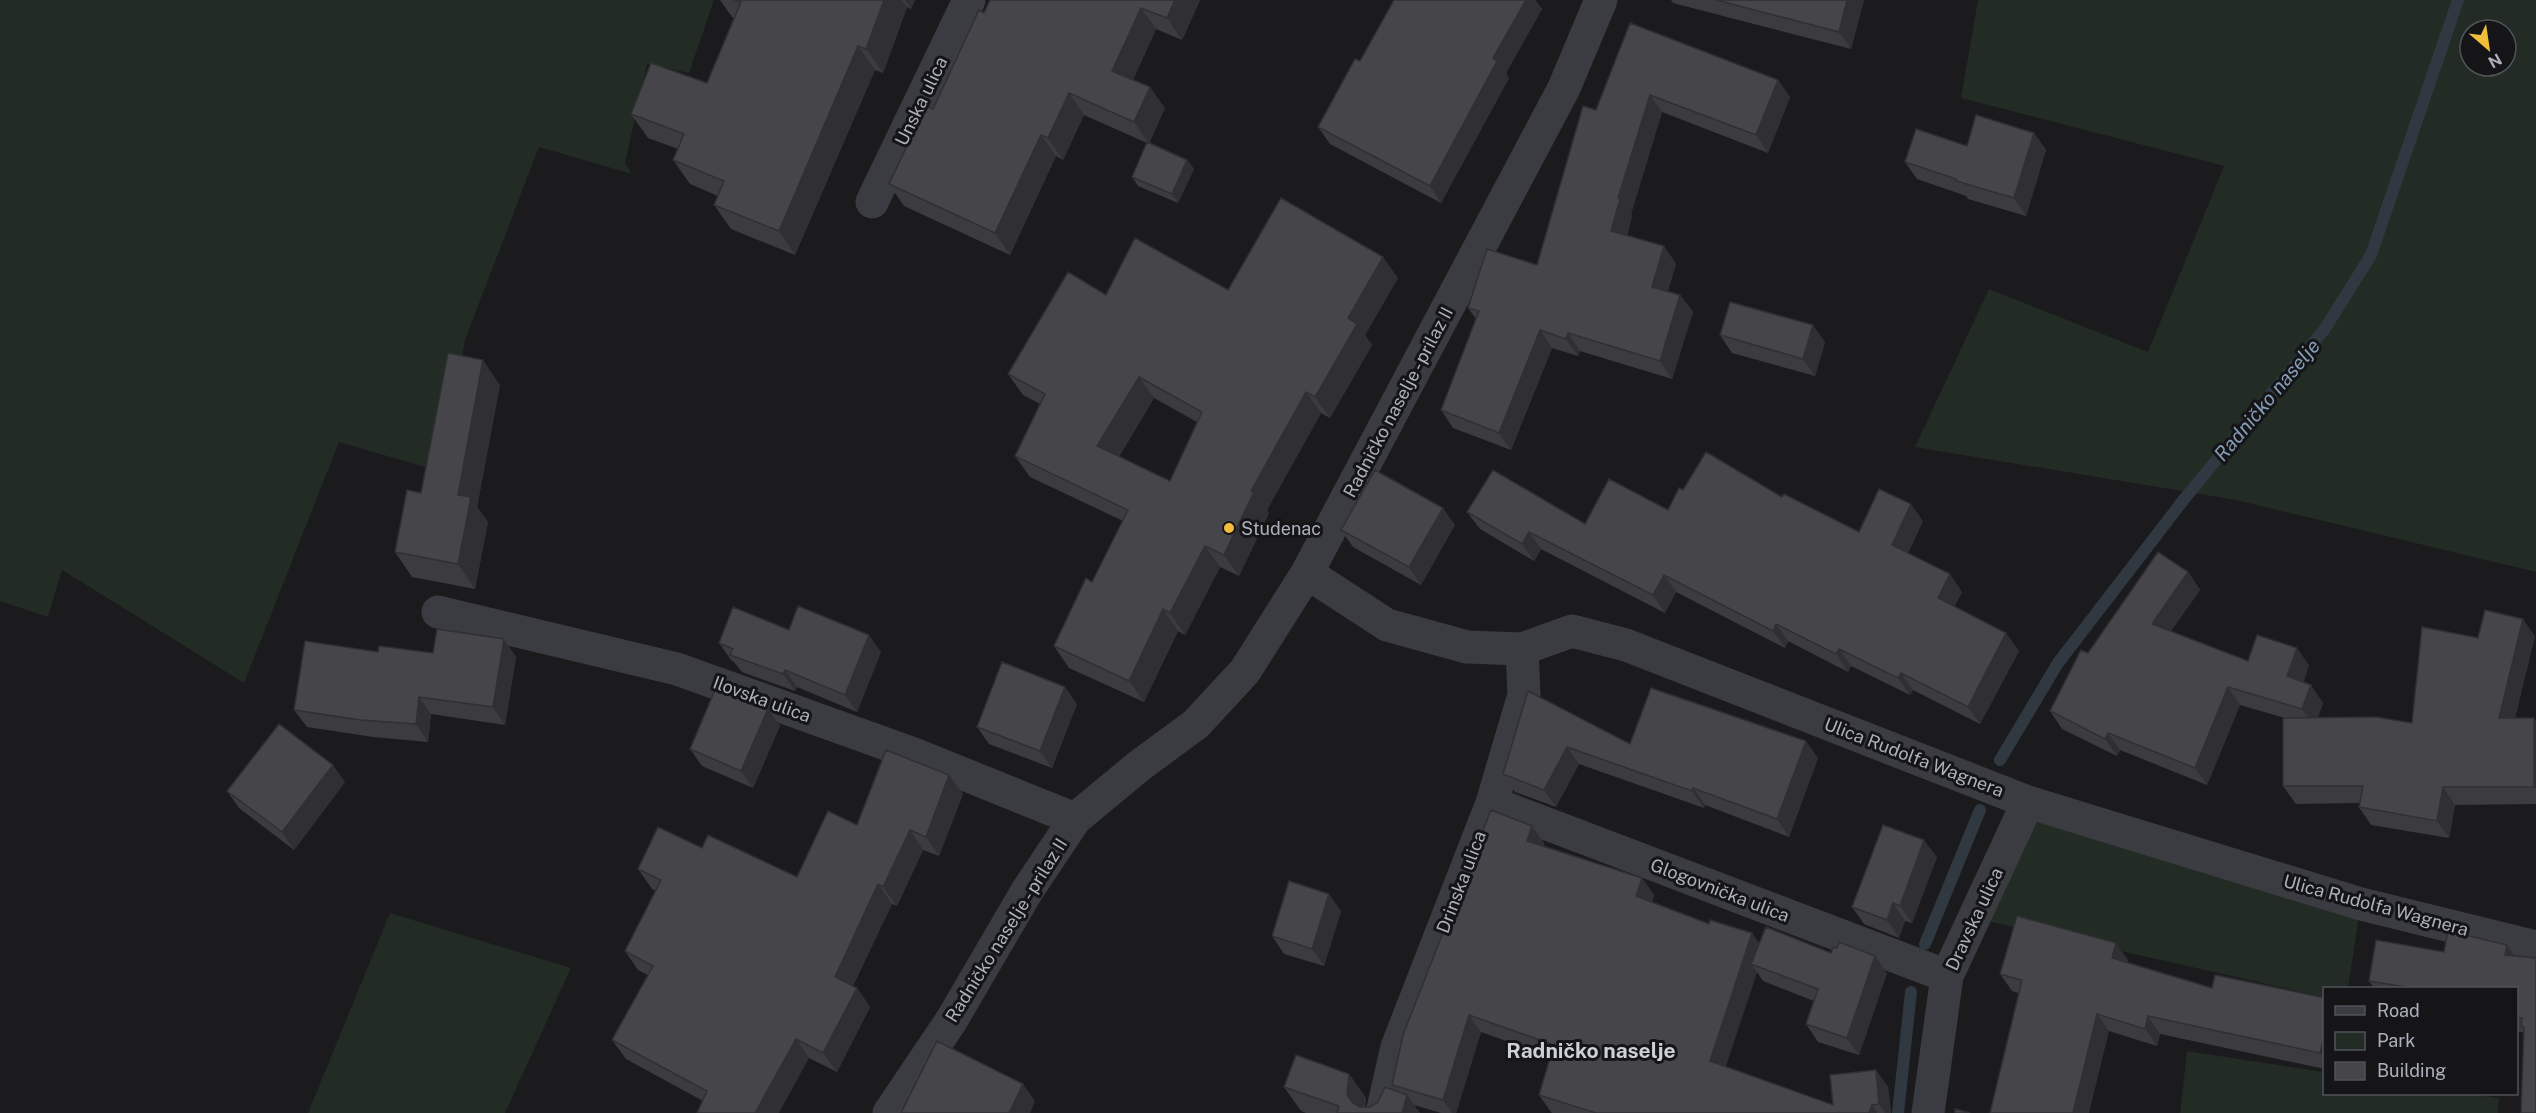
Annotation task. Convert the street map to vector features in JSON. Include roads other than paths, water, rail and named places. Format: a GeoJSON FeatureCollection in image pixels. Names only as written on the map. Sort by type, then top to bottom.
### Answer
{"type":"FeatureCollection","features":[{"type":"Feature","properties":{"kind":"street","name":"Unska ulica"},"geometry":{"type":"LineString","coordinates":[[872,202],[969,0]]}},
{"type":"Feature","properties":{"kind":"street","name":"Radničko naselje - prilaz II"},"geometry":{"type":"LineString","coordinates":[[890,1113],[951,1021],[1027,891],[1075,819],[1139,766],[1196,724],[1245,671],[1307,573],[1564,88],[1601,0]]}},
{"type":"Feature","properties":{"kind":"street","name":"Ulica Rudolfa Wagnera"},"geometry":{"type":"LineString","coordinates":[[1307,573],[1387,625],[1467,647],[1522,649],[1572,631],[1626,645],[2028,802],[2361,904],[2536,947]]}},
{"type":"Feature","properties":{"kind":"street","name":"Ilovska ulica"},"geometry":{"type":"LineString","coordinates":[[438,612],[677,669],[914,754],[1075,819]]}},
{"type":"Feature","properties":{"kind":"street","name":"Drinska ulica"},"geometry":{"type":"LineString","coordinates":[[1382,1113],[1397,1047],[1492,803],[1524,695],[1522,649]]}},
{"type":"Feature","properties":{"kind":"street","name":"Dravska ulica"},"geometry":{"type":"LineString","coordinates":[[1928,1113],[1947,976],[2028,802]]}},
{"type":"Feature","properties":{"kind":"street","name":"Glogovnička ulica"},"geometry":{"type":"LineString","coordinates":[[1492,803],[1947,976]]}},
{"type":"Feature","properties":{"kind":"waterway","name":"Radničko naselje"},"geometry":{"type":"LineString","coordinates":[[2000,760],[2058,663],[2185,498],[2324,330],[2371,255],[2458,0]]}},
{"type":"Feature","properties":{"kind":"waterway","name":"Radničko naselje"},"geometry":{"type":"LineString","coordinates":[[1925,944],[1980,810]]}},
{"type":"Feature","properties":{"kind":"waterway","name":"Radničko naselje"},"geometry":{"type":"LineString","coordinates":[[1898,1113],[1911,992]]}},
{"type":"Feature","properties":{"kind":"place","name":"Studenac"},"geometry":{"type":"Point","coordinates":[1229,528]}},
{"type":"Feature","properties":{"kind":"district","name":"Radničko naselje"},"geometry":{"type":"Point","coordinates":[1591,1050]}}]}
